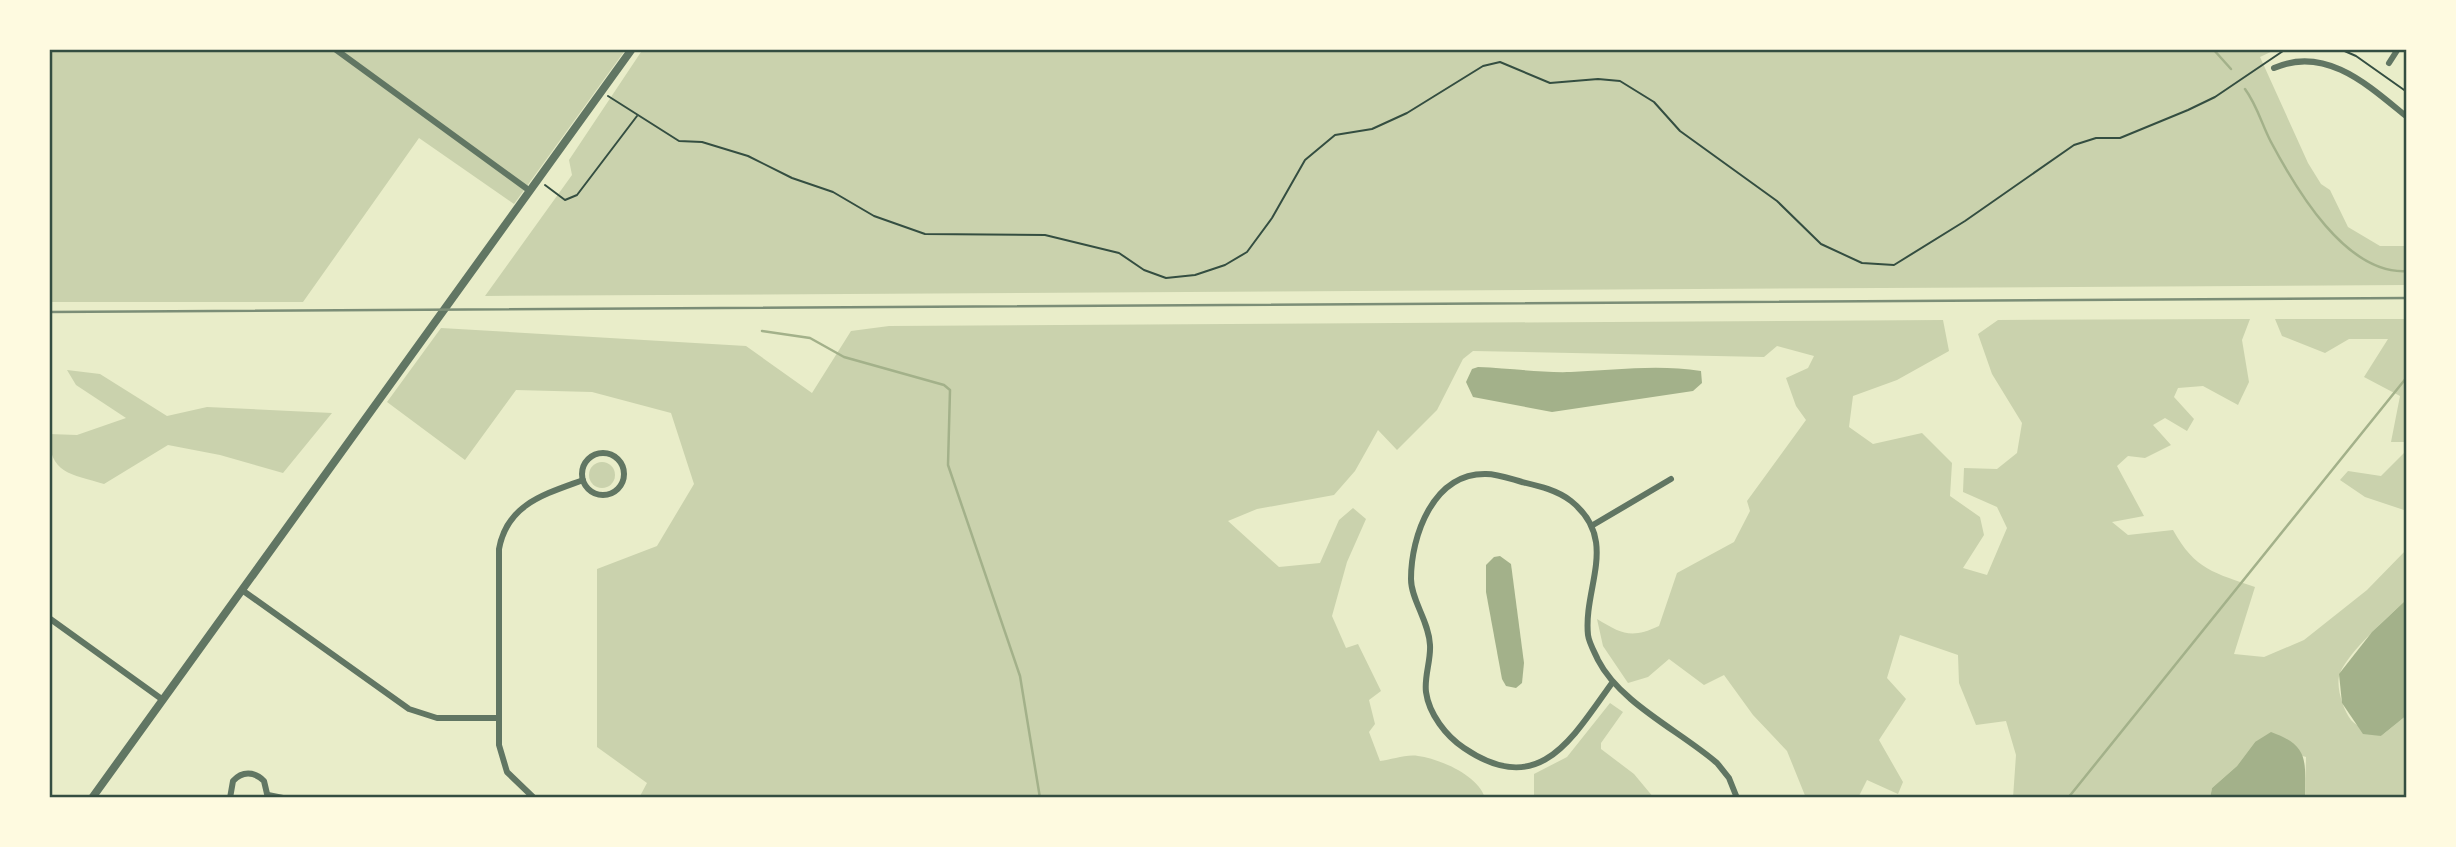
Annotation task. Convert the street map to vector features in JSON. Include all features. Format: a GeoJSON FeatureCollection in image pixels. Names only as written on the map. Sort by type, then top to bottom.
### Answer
{"type":"FeatureCollection","features":[{"type":"Feature","properties":{"kind":"street"},"geometry":{"type":"LineString","coordinates":[[335,49],[530,191]]}},
{"type":"Feature","properties":{"kind":"street"},"geometry":{"type":"LineString","coordinates":[[92,798],[632,49]]}},
{"type":"Feature","properties":{"kind":"street"},"geometry":{"type":"LineString","coordinates":[[2389,63],[2398,49]]}},
{"type":"Feature","properties":{"kind":"street"},"geometry":{"type":"LineString","coordinates":[[2274,68],[2299,61],[2338,67],[2407,117]]}},
{"type":"Feature","properties":{"kind":"street"},"geometry":{"type":"LineString","coordinates":[[597,454],[613,456],[623,468],[621,484],[609,494],[593,492],[583,480],[585,464],[597,454]]}},
{"type":"Feature","properties":{"kind":"street"},"geometry":{"type":"LineString","coordinates":[[1612,683],[1572,740],[1546,760],[1524,769],[1500,766],[1478,758],[1458,744],[1430,707],[1426,693],[1430,645],[1428,630],[1412,589],[1414,556],[1424,517],[1447,488],[1464,478],[1485,474],[1557,492],[1572,502],[1593,524],[1597,553],[1588,636],[1612,683],[1717,764],[1729,778],[1737,798]]}},
{"type":"Feature","properties":{"kind":"street"},"geometry":{"type":"LineString","coordinates":[[1593,524],[1671,479]]}},
{"type":"Feature","properties":{"kind":"street"},"geometry":{"type":"LineString","coordinates":[[534,798],[518,785],[503,763],[499,718],[499,550],[503,532],[513,516],[527,503],[583,480]]}},
{"type":"Feature","properties":{"kind":"street"},"geometry":{"type":"LineString","coordinates":[[242,590],[410,709],[437,718],[499,718]]}},
{"type":"Feature","properties":{"kind":"street"},"geometry":{"type":"LineString","coordinates":[[49,618],[163,700]]}},
{"type":"Feature","properties":{"kind":"street"},"geometry":{"type":"LineString","coordinates":[[230,798],[233,781],[246,774],[260,777],[267,785],[268,797],[283,798]]}},
{"type":"Feature","properties":{"kind":"path"},"geometry":{"type":"LineString","coordinates":[[600,92],[679,141],[702,142],[748,156],[792,178],[833,192],[874,216],[925,234],[1045,235],[1119,253],[1144,270],[1166,278],[1195,275],[1225,265],[1247,252],[1272,218],[1305,160],[1335,135],[1372,129],[1407,113],[1483,66],[1500,62],[1550,83],[1598,79],[1620,81],[1654,102],[1680,131],[1777,201],[1821,244],[1862,263],[1895,265],[1965,221],[2074,145],[2096,138],[2120,138],[2188,110],[2215,97],[2286,49]]}},
{"type":"Feature","properties":{"kind":"path"},"geometry":{"type":"LineString","coordinates":[[2340,49],[2356,56],[2407,92]]}},
{"type":"Feature","properties":{"kind":"path"},"geometry":{"type":"LineString","coordinates":[[538,180],[565,201],[578,195],[637,115]]}},
{"type":"Feature","properties":{"kind":"shaded area"},"geometry":{"type":"Polygon","coordinates":[[[49,49],[626,49],[514,204],[419,138],[303,302],[49,302],[49,49]]]}},
{"type":"Feature","properties":{"kind":"shaded area"},"geometry":{"type":"Polygon","coordinates":[[[643,49],[2277,49],[2260,57],[2308,163],[2321,184],[2330,190],[2348,227],[2380,246],[2407,246],[2407,285],[485,296],[572,175],[569,160],[643,49]]]}},
{"type":"Feature","properties":{"kind":"shaded area"},"geometry":{"type":"Polygon","coordinates":[[[2250,319],[2242,340],[2249,382],[2238,405],[2203,386],[2178,388],[2174,397],[2194,419],[2187,431],[2165,418],[2153,425],[2171,445],[2145,458],[2128,456],[2117,466],[2144,516],[2112,522],[2128,535],[2173,530],[2189,554],[2198,562],[2217,573],[2255,587],[2234,654],[2264,657],[2304,640],[2367,590],[2407,549],[2407,599],[2352,654],[2340,673],[2338,684],[2348,716],[2365,729],[2381,736],[2407,715],[2407,798],[2305,798],[2306,757],[2255,742],[2237,766],[2212,788],[2210,798],[2013,798],[2016,755],[2006,721],[1976,725],[1959,683],[1958,655],[1900,635],[1887,678],[1906,699],[1879,740],[1903,782],[1898,794],[1867,780],[1858,798],[1806,798],[1787,751],[1753,715],[1724,675],[1704,685],[1669,659],[1648,677],[1628,683],[1603,646],[1597,619],[1627,633],[1659,626],[1677,573],[1734,542],[1750,511],[1747,501],[1806,420],[1796,406],[1786,378],[1808,368],[1814,356],[1777,346],[1764,357],[1473,351],[1463,359],[1437,410],[1397,450],[1378,430],[1355,471],[1334,495],[1257,509],[1228,521],[1279,567],[1320,563],[1339,520],[1353,508],[1366,519],[1347,562],[1332,616],[1346,648],[1358,644],[1381,691],[1369,700],[1375,724],[1369,732],[1380,761],[1413,756],[1437,761],[1467,775],[1485,798],[639,798],[647,783],[597,747],[597,569],[657,546],[694,484],[671,413],[592,392],[516,390],[465,460],[387,402],[441,328],[746,346],[812,393],[851,331],[889,326],[1943,320],[1949,351],[1897,380],[1853,396],[1849,427],[1873,444],[1922,433],[1952,463],[1950,496],[1980,517],[1984,535],[1963,568],[1987,575],[2007,528],[1997,507],[1963,492],[1964,468],[1997,469],[2017,453],[2022,423],[1992,374],[1978,334],[1998,320],[2250,319]]]}},
{"type":"Feature","properties":{"kind":"shaded area"},"geometry":{"type":"Polygon","coordinates":[[[2275,319],[2407,319],[2407,442],[2391,442],[2400,396],[2364,377],[2388,339],[2349,339],[2325,353],[2282,336],[2275,319]]]}},
{"type":"Feature","properties":{"kind":"shaded area"},"geometry":{"type":"Polygon","coordinates":[[[1478,367],[1560,372],[1685,369],[1701,371],[1702,383],[1693,391],[1552,412],[1473,397],[1466,382],[1472,369],[1478,367]]]}},
{"type":"Feature","properties":{"kind":"shaded area"},"geometry":{"type":"Polygon","coordinates":[[[67,370],[100,374],[167,416],[207,407],[332,413],[283,473],[220,455],[168,445],[104,484],[72,474],[58,465],[50,447],[49,434],[77,435],[126,418],[76,385],[67,370]]]}},
{"type":"Feature","properties":{"kind":"shaded area"},"geometry":{"type":"Polygon","coordinates":[[[2407,450],[2407,511],[2365,497],[2340,480],[2348,471],[2381,476],[2407,450]]]}},
{"type":"Feature","properties":{"kind":"shaded area"},"geometry":{"type":"Polygon","coordinates":[[[602,462],[611,466],[615,475],[611,484],[602,488],[593,484],[589,475],[593,466],[602,462]]]}},
{"type":"Feature","properties":{"kind":"shaded area"},"geometry":{"type":"Polygon","coordinates":[[[1500,556],[1511,564],[1524,663],[1522,683],[1516,688],[1506,686],[1502,679],[1486,592],[1486,565],[1494,557],[1500,556]]]}},
{"type":"Feature","properties":{"kind":"shaded area"},"geometry":{"type":"Polygon","coordinates":[[[2407,599],[2407,715],[2381,736],[2363,734],[2342,703],[2339,674],[2372,632],[2407,599]]]}},
{"type":"Feature","properties":{"kind":"shaded area"},"geometry":{"type":"Polygon","coordinates":[[[1610,703],[1623,712],[1601,743],[1601,749],[1634,774],[1654,798],[1534,798],[1534,774],[1567,757],[1610,703]]]}},
{"type":"Feature","properties":{"kind":"shaded area"},"geometry":{"type":"Polygon","coordinates":[[[2271,732],[2293,743],[2303,756],[2305,798],[2210,798],[2212,788],[2237,766],[2255,742],[2271,732]]]}},
{"type":"Feature","properties":{"kind":"waterway"},"geometry":{"type":"LineString","coordinates":[[2213,49],[2231,69]]}},
{"type":"Feature","properties":{"kind":"waterway"},"geometry":{"type":"LineString","coordinates":[[2245,89],[2294,183],[2326,226],[2364,259],[2385,269],[2407,271]]}},
{"type":"Feature","properties":{"kind":"waterway"},"geometry":{"type":"LineString","coordinates":[[762,331],[810,338],[844,357],[944,385],[950,390],[948,465],[1020,676],[1040,798]]}},
{"type":"Feature","properties":{"kind":"waterway"},"geometry":{"type":"LineString","coordinates":[[2068,798],[2407,377]]}},
{"type":"Feature","properties":{"kind":"railway"},"geometry":{"type":"LineString","coordinates":[[49,312],[2407,298]]}}]}
